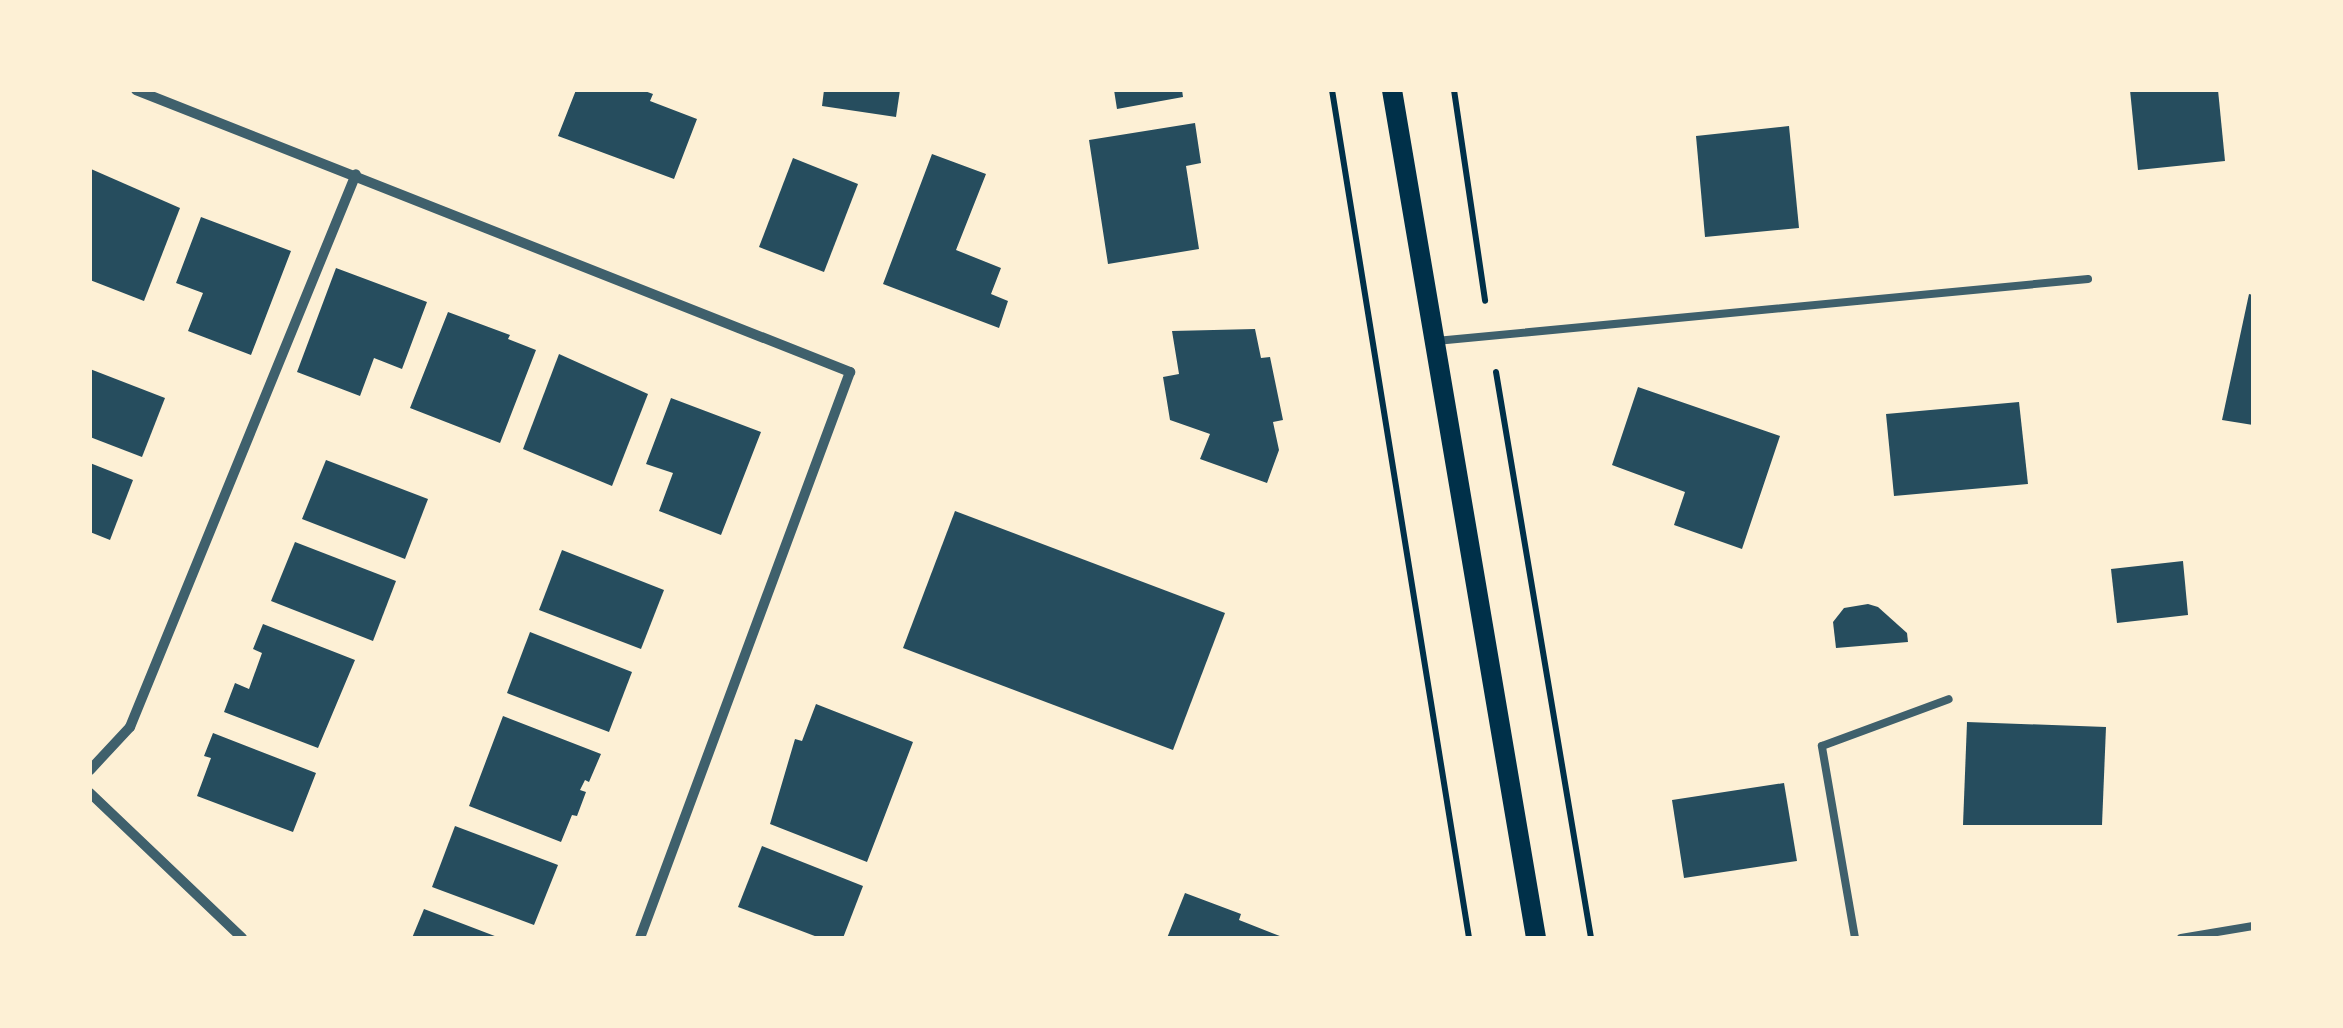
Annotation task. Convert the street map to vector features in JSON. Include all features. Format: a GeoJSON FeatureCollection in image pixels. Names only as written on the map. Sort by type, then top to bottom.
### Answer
{"type":"FeatureCollection","features":[{"type":"Feature","properties":{"kind":"main road"},"geometry":{"type":"LineString","coordinates":[[1392,90],[1536,938]]}},
{"type":"Feature","properties":{"kind":"street"},"geometry":{"type":"LineString","coordinates":[[136,90],[850,372],[640,938]]}},
{"type":"Feature","properties":{"kind":"street"},"geometry":{"type":"LineString","coordinates":[[90,770],[130,727],[356,174]]}},
{"type":"Feature","properties":{"kind":"street"},"geometry":{"type":"LineString","coordinates":[[90,793],[242,938]]}},
{"type":"Feature","properties":{"kind":"lane"},"geometry":{"type":"LineString","coordinates":[[1432,341],[2088,278]]}},
{"type":"Feature","properties":{"kind":"lane"},"geometry":{"type":"LineString","coordinates":[[1855,938],[1822,746],[1950,699]]}},
{"type":"Feature","properties":{"kind":"lane"},"geometry":{"type":"LineString","coordinates":[[2181,938],[2253,926]]}},
{"type":"Feature","properties":{"kind":"path"},"geometry":{"type":"LineString","coordinates":[[1332,90],[1470,938]]}},
{"type":"Feature","properties":{"kind":"path"},"geometry":{"type":"LineString","coordinates":[[1454,90],[1490,335],[1591,938]]}},
{"type":"Feature","properties":{"kind":"building"},"geometry":{"type":"Polygon","coordinates":[[[576,90],[642,90],[653,94],[650,101],[697,119],[674,179],[558,136],[576,90]]]}},
{"type":"Feature","properties":{"kind":"building"},"geometry":{"type":"Polygon","coordinates":[[[824,90],[900,90],[896,117],[822,106],[824,90]]]}},
{"type":"Feature","properties":{"kind":"building"},"geometry":{"type":"Polygon","coordinates":[[[1114,90],[1182,90],[1183,97],[1117,109],[1114,90]]]}},
{"type":"Feature","properties":{"kind":"building"},"geometry":{"type":"Polygon","coordinates":[[[2130,90],[2218,90],[2225,161],[2138,170],[2130,90]]]}},
{"type":"Feature","properties":{"kind":"building"},"geometry":{"type":"Polygon","coordinates":[[[1195,123],[1201,163],[1186,166],[1199,249],[1108,264],[1089,140],[1195,123]]]}},
{"type":"Feature","properties":{"kind":"building"},"geometry":{"type":"Polygon","coordinates":[[[1789,126],[1799,228],[1705,237],[1696,136],[1789,126]]]}},
{"type":"Feature","properties":{"kind":"building"},"geometry":{"type":"Polygon","coordinates":[[[932,154],[986,174],[956,250],[1001,268],[991,294],[1008,301],[999,328],[883,284],[932,154]]]}},
{"type":"Feature","properties":{"kind":"building"},"geometry":{"type":"Polygon","coordinates":[[[793,158],[858,184],[824,272],[759,247],[793,158]]]}},
{"type":"Feature","properties":{"kind":"building"},"geometry":{"type":"Polygon","coordinates":[[[91,169],[180,208],[144,301],[90,280],[91,169]]]}},
{"type":"Feature","properties":{"kind":"building"},"geometry":{"type":"Polygon","coordinates":[[[201,217],[291,251],[251,355],[188,331],[203,293],[176,283],[201,217]]]}},
{"type":"Feature","properties":{"kind":"building"},"geometry":{"type":"Polygon","coordinates":[[[336,268],[427,302],[402,369],[374,358],[360,396],[297,372],[336,268]]]}},
{"type":"Feature","properties":{"kind":"building"},"geometry":{"type":"Polygon","coordinates":[[[2249,294],[2253,295],[2253,425],[2222,420],[2249,294]]]}},
{"type":"Feature","properties":{"kind":"building"},"geometry":{"type":"Polygon","coordinates":[[[448,312],[510,335],[508,339],[536,350],[500,443],[410,408],[448,312]]]}},
{"type":"Feature","properties":{"kind":"building"},"geometry":{"type":"Polygon","coordinates":[[[1255,329],[1261,358],[1270,357],[1283,420],[1273,422],[1279,450],[1267,483],[1200,459],[1210,434],[1170,420],[1163,377],[1179,374],[1172,331],[1255,329]]]}},
{"type":"Feature","properties":{"kind":"building"},"geometry":{"type":"Polygon","coordinates":[[[559,354],[648,394],[612,486],[523,449],[559,354]]]}},
{"type":"Feature","properties":{"kind":"building"},"geometry":{"type":"Polygon","coordinates":[[[90,369],[165,398],[142,457],[90,437],[90,369]]]}},
{"type":"Feature","properties":{"kind":"building"},"geometry":{"type":"Polygon","coordinates":[[[1638,387],[1780,436],[1742,549],[1674,525],[1685,492],[1612,465],[1638,387]]]}},
{"type":"Feature","properties":{"kind":"building"},"geometry":{"type":"Polygon","coordinates":[[[671,398],[761,432],[721,535],[659,511],[673,473],[646,464],[671,398]]]}},
{"type":"Feature","properties":{"kind":"building"},"geometry":{"type":"Polygon","coordinates":[[[2019,402],[2028,484],[1894,496],[1886,414],[2019,402]]]}},
{"type":"Feature","properties":{"kind":"building"},"geometry":{"type":"Polygon","coordinates":[[[326,460],[428,499],[405,559],[302,519],[326,460]]]}},
{"type":"Feature","properties":{"kind":"building"},"geometry":{"type":"Polygon","coordinates":[[[90,463],[133,480],[110,540],[90,532],[90,463]]]}},
{"type":"Feature","properties":{"kind":"building"},"geometry":{"type":"Polygon","coordinates":[[[955,511],[1225,613],[1173,750],[903,648],[955,511]]]}},
{"type":"Feature","properties":{"kind":"building"},"geometry":{"type":"Polygon","coordinates":[[[295,542],[396,581],[373,641],[271,601],[295,542]]]}},
{"type":"Feature","properties":{"kind":"building"},"geometry":{"type":"Polygon","coordinates":[[[562,550],[664,590],[641,649],[539,610],[562,550]]]}},
{"type":"Feature","properties":{"kind":"building"},"geometry":{"type":"Polygon","coordinates":[[[2183,561],[2188,615],[2117,623],[2111,569],[2183,561]]]}},
{"type":"Feature","properties":{"kind":"building"},"geometry":{"type":"Polygon","coordinates":[[[1868,604],[1878,607],[1907,633],[1908,642],[1836,648],[1833,622],[1844,608],[1868,604]]]}},
{"type":"Feature","properties":{"kind":"building"},"geometry":{"type":"Polygon","coordinates":[[[263,624],[355,660],[318,748],[224,712],[235,683],[249,689],[262,653],[253,649],[263,624]]]}},
{"type":"Feature","properties":{"kind":"building"},"geometry":{"type":"Polygon","coordinates":[[[530,632],[632,672],[609,732],[507,693],[530,632]]]}},
{"type":"Feature","properties":{"kind":"building"},"geometry":{"type":"Polygon","coordinates":[[[816,704],[913,742],[867,862],[770,824],[795,739],[802,741],[816,704]]]}},
{"type":"Feature","properties":{"kind":"building"},"geometry":{"type":"Polygon","coordinates":[[[503,716],[601,754],[589,782],[585,780],[580,790],[586,792],[561,842],[469,806],[503,716]]]}},
{"type":"Feature","properties":{"kind":"building"},"geometry":{"type":"Polygon","coordinates":[[[1967,722],[2106,727],[2102,825],[1963,825],[1967,722]]]}},
{"type":"Feature","properties":{"kind":"building"},"geometry":{"type":"Polygon","coordinates":[[[213,733],[316,773],[293,832],[197,796],[211,758],[204,756],[213,733]]]}},
{"type":"Feature","properties":{"kind":"building"},"geometry":{"type":"Polygon","coordinates":[[[1784,783],[1797,861],[1684,878],[1672,800],[1784,783]]]}},
{"type":"Feature","properties":{"kind":"building"},"geometry":{"type":"Polygon","coordinates":[[[455,826],[558,865],[534,925],[432,887],[455,826]]]}},
{"type":"Feature","properties":{"kind":"building"},"geometry":{"type":"Polygon","coordinates":[[[762,846],[863,886],[843,938],[820,938],[738,907],[762,846]]]}},
{"type":"Feature","properties":{"kind":"building"},"geometry":{"type":"Polygon","coordinates":[[[1185,893],[1241,914],[1239,920],[1285,938],[1167,938],[1185,893]]]}},
{"type":"Feature","properties":{"kind":"building"},"geometry":{"type":"Polygon","coordinates":[[[424,909],[500,938],[412,938],[424,909]]]}}]}
